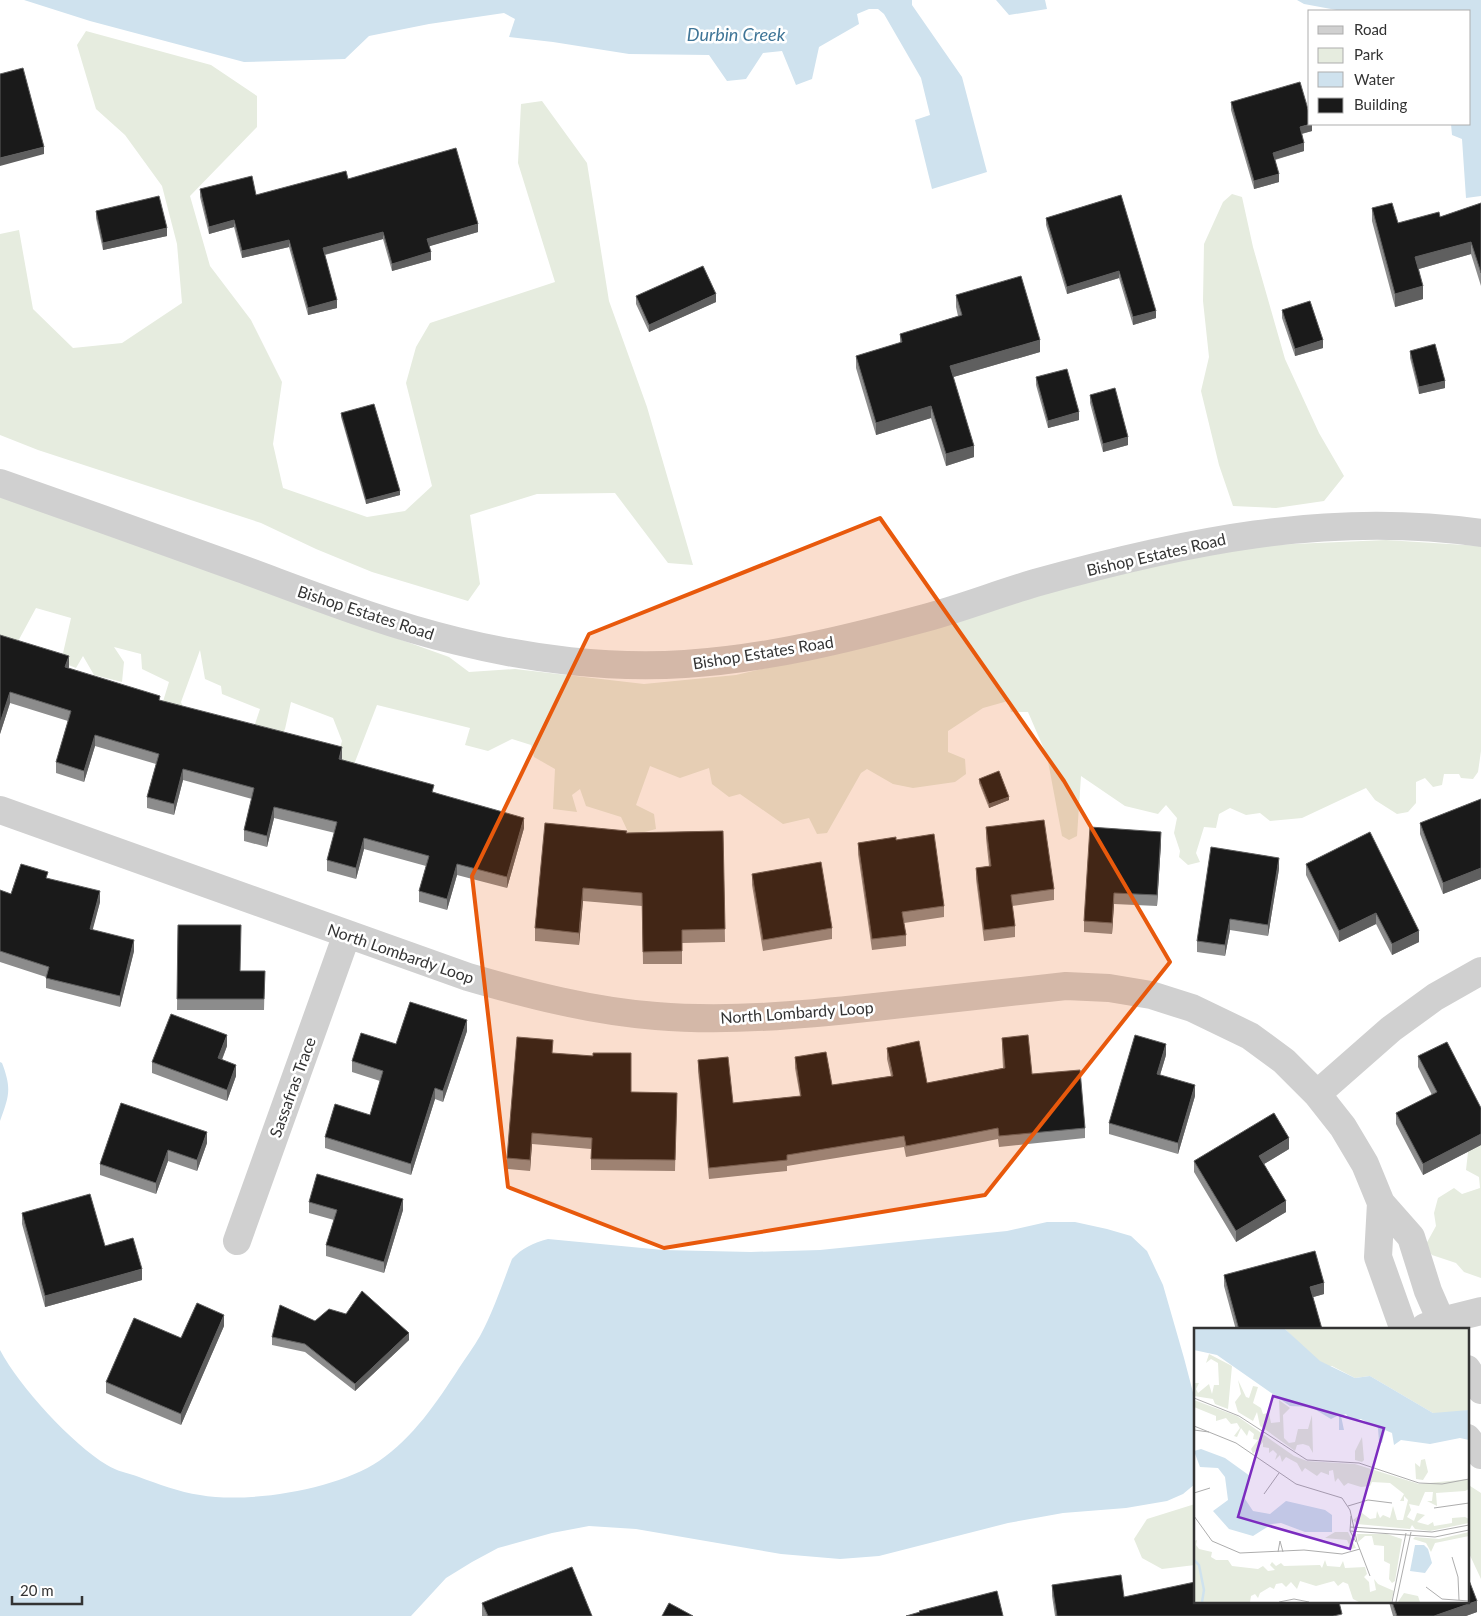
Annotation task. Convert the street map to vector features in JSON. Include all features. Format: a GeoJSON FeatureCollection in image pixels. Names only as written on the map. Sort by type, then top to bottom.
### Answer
{"type":"FeatureCollection","features":[{"type":"Feature","properties":{"kind":"street","name":"Bishop Estates Road"},"geometry":{"type":"LineString","coordinates":[[0,483],[164,540],[360,612],[454,641],[522,656],[639,666],[734,660],[820,644],[927,617],[1030,584],[1117,561],[1220,538],[1298,529],[1356,525],[1413,526],[1481,533]]}},
{"type":"Feature","properties":{"kind":"street","name":"North Lombardy Loop"},"geometry":{"type":"LineString","coordinates":[[0,810],[468,977],[530,995],[592,1008],[656,1016],[720,1019],[784,1016],[1066,986],[1109,988],[1151,995],[1192,1008],[1242,1032],[1284,1061],[1317,1094],[1343,1127],[1365,1164],[1381,1203],[1411,1237],[1428,1291],[1435,1327]]}},
{"type":"Feature","properties":{"kind":"street","name":"Sassafras Trace"},"geometry":{"type":"LineString","coordinates":[[237,1241],[347,934]]}},
{"type":"Feature","properties":{"kind":"street"},"geometry":{"type":"LineString","coordinates":[[1317,1094],[1391,1029],[1435,997],[1481,971]]}},
{"type":"Feature","properties":{"kind":"street","name":"North Lombardy Loop"},"geometry":{"type":"LineString","coordinates":[[1381,1203],[1378,1257],[1403,1328]]}},
{"type":"Feature","properties":{"kind":"street"},"geometry":{"type":"LineString","coordinates":[[1435,1327],[1481,1311]]}},
{"type":"Feature","properties":{"kind":"street"},"geometry":{"type":"LineString","coordinates":[[1468,1439],[1481,1455]]}},
{"type":"Feature","properties":{"kind":"highlighted area"},"geometry":{"type":"Polygon","coordinates":[[[880,518],[1064,781],[1170,962],[985,1195],[664,1248],[508,1187],[472,876],[589,634],[880,518]]]}},
{"type":"Feature","properties":{"kind":"green space"},"geometry":{"type":"Polygon","coordinates":[[[86,31],[211,65],[257,96],[257,127],[190,196],[210,266],[251,320],[282,382],[273,444],[283,488],[367,517],[405,511],[432,486],[406,383],[416,347],[430,323],[555,282],[518,163],[521,104],[542,101],[587,163],[609,301],[647,407],[693,565],[668,563],[615,493],[537,494],[470,515],[480,584],[468,601],[372,572],[316,549],[261,523],[38,450],[0,435],[0,234],[19,230],[33,309],[73,348],[122,343],[182,303],[177,244],[162,186],[125,135],[96,109],[77,45],[86,31]]]}},
{"type":"Feature","properties":{"kind":"green space"},"geometry":{"type":"Polygon","coordinates":[[[1232,194],[1242,197],[1253,247],[1285,359],[1319,433],[1344,476],[1324,501],[1276,508],[1233,506],[1219,465],[1201,391],[1209,357],[1203,301],[1204,244],[1223,202],[1232,194]]]}},
{"type":"Feature","properties":{"kind":"green space"},"geometry":{"type":"Polygon","coordinates":[[[0,496],[449,657],[469,672],[515,669],[644,684],[736,675],[877,642],[1114,574],[1248,546],[1386,540],[1481,546],[1481,751],[1478,772],[1473,779],[1461,778],[1459,774],[1444,774],[1442,785],[1433,787],[1425,778],[1416,782],[1416,803],[1408,812],[1397,814],[1375,800],[1366,788],[1302,818],[1270,821],[1260,813],[1246,815],[1230,808],[1219,814],[1216,828],[1204,827],[1196,853],[1200,862],[1188,865],[1179,857],[1180,851],[1174,833],[1177,818],[1166,805],[1158,814],[1125,806],[1081,776],[1077,836],[1069,840],[1062,836],[1047,756],[1028,712],[1011,712],[1008,701],[983,708],[948,731],[948,752],[965,759],[966,774],[955,782],[913,788],[893,784],[867,769],[861,773],[827,833],[817,834],[809,818],[783,824],[740,794],[729,797],[712,784],[709,768],[680,778],[650,766],[636,805],[654,814],[656,829],[630,836],[621,817],[586,806],[580,789],[572,795],[577,812],[553,809],[555,769],[534,757],[531,745],[512,739],[488,751],[465,745],[470,728],[377,705],[348,780],[335,764],[342,741],[333,718],[291,702],[285,729],[256,782],[243,760],[260,709],[222,694],[221,686],[205,679],[200,650],[181,702],[186,716],[157,721],[169,682],[142,669],[141,654],[114,647],[124,662],[122,682],[94,675],[83,656],[76,668],[61,662],[71,618],[36,608],[16,645],[0,641],[0,496]]]}},
{"type":"Feature","properties":{"kind":"green space"},"geometry":{"type":"Polygon","coordinates":[[[1481,1145],[1481,1278],[1464,1272],[1456,1263],[1432,1255],[1425,1246],[1436,1226],[1434,1213],[1438,1198],[1454,1188],[1462,1194],[1480,1188],[1479,1177],[1466,1170],[1468,1152],[1481,1145]]]}},
{"type":"Feature","properties":{"kind":"green space"},"geometry":{"type":"Polygon","coordinates":[[[1468,1485],[1481,1493],[1481,1579],[1468,1551],[1468,1485]]]}},
{"type":"Feature","properties":{"kind":"green space"},"geometry":{"type":"Polygon","coordinates":[[[1194,1504],[1194,1565],[1162,1569],[1142,1558],[1134,1539],[1147,1519],[1194,1504]]]}},
{"type":"Feature","properties":{"kind":"water","name":"Durbin Creek"},"geometry":{"type":"Polygon","coordinates":[[[24,0],[912,0],[912,5],[962,77],[987,172],[932,189],[915,120],[930,115],[921,78],[884,14],[878,9],[869,9],[857,14],[859,24],[819,47],[812,79],[796,85],[782,51],[763,53],[746,79],[727,81],[709,55],[629,54],[509,37],[515,19],[504,13],[429,24],[369,36],[345,59],[244,62],[90,21],[24,0]]]}},
{"type":"Feature","properties":{"kind":"water"},"geometry":{"type":"Polygon","coordinates":[[[996,0],[1045,0],[1047,9],[1009,15],[996,0]]]}},
{"type":"Feature","properties":{"kind":"water"},"geometry":{"type":"Polygon","coordinates":[[[1297,0],[1481,0],[1481,196],[1466,198],[1462,139],[1452,135],[1451,125],[1471,125],[1471,10],[1337,10],[1304,4],[1297,0]]]}},
{"type":"Feature","properties":{"kind":"water"},"geometry":{"type":"Polygon","coordinates":[[[0,1062],[5,1072],[8,1092],[0,1121],[0,1062]]]}},
{"type":"Feature","properties":{"kind":"water"},"geometry":{"type":"Polygon","coordinates":[[[1047,1222],[1075,1222],[1131,1236],[1147,1251],[1163,1285],[1194,1396],[1194,1485],[1183,1494],[1167,1501],[1126,1508],[1063,1513],[1008,1523],[879,1556],[840,1559],[781,1554],[636,1529],[589,1526],[552,1533],[498,1548],[446,1578],[411,1616],[0,1616],[0,1350],[33,1397],[63,1429],[93,1456],[111,1467],[169,1488],[192,1494],[220,1497],[267,1496],[317,1486],[362,1471],[379,1461],[403,1442],[442,1394],[478,1340],[512,1259],[528,1246],[537,1242],[548,1239],[663,1250],[751,1252],[820,1250],[1007,1231],[1047,1222]]]}},
{"type":"Feature","properties":{"kind":"building"},"geometry":{"type":"Polygon","coordinates":[[[23,68],[44,147],[0,158],[0,74],[23,68]]]}},
{"type":"Feature","properties":{"kind":"building"},"geometry":{"type":"Polygon","coordinates":[[[1300,82],[1308,109],[1308,125],[1300,127],[1304,143],[1273,153],[1279,174],[1254,181],[1231,102],[1300,82]]]}},
{"type":"Feature","properties":{"kind":"building"},"geometry":{"type":"Polygon","coordinates":[[[456,148],[478,224],[427,239],[431,252],[392,264],[383,232],[323,248],[337,300],[308,308],[289,240],[242,251],[234,220],[209,227],[200,189],[252,176],[256,195],[346,171],[348,179],[456,148]]]}},
{"type":"Feature","properties":{"kind":"building"},"geometry":{"type":"Polygon","coordinates":[[[1121,195],[1156,311],[1133,317],[1119,271],[1067,287],[1046,218],[1121,195]]]}},
{"type":"Feature","properties":{"kind":"building"},"geometry":{"type":"Polygon","coordinates":[[[159,196],[167,228],[103,243],[96,211],[159,196]]]}},
{"type":"Feature","properties":{"kind":"building"},"geometry":{"type":"Polygon","coordinates":[[[1392,203],[1398,223],[1439,212],[1440,217],[1481,203],[1481,273],[1471,242],[1415,257],[1423,286],[1395,294],[1372,208],[1392,203]]]}},
{"type":"Feature","properties":{"kind":"building"},"geometry":{"type":"Polygon","coordinates":[[[703,266],[716,294],[649,325],[636,296],[703,266]]]}},
{"type":"Feature","properties":{"kind":"building"},"geometry":{"type":"Polygon","coordinates":[[[1021,276],[1040,340],[950,366],[974,446],[946,454],[931,406],[876,423],[856,356],[902,342],[900,334],[962,315],[956,295],[1021,276]]]}},
{"type":"Feature","properties":{"kind":"building"},"geometry":{"type":"Polygon","coordinates":[[[1310,301],[1323,340],[1295,349],[1282,310],[1310,301]]]}},
{"type":"Feature","properties":{"kind":"building"},"geometry":{"type":"Polygon","coordinates":[[[1435,344],[1445,381],[1419,387],[1410,351],[1435,344]]]}},
{"type":"Feature","properties":{"kind":"building"},"geometry":{"type":"Polygon","coordinates":[[[1067,369],[1079,412],[1048,421],[1036,377],[1067,369]]]}},
{"type":"Feature","properties":{"kind":"building"},"geometry":{"type":"Polygon","coordinates":[[[1115,388],[1128,437],[1103,444],[1090,395],[1115,388]]]}},
{"type":"Feature","properties":{"kind":"building"},"geometry":{"type":"Polygon","coordinates":[[[374,404],[400,491],[366,500],[341,413],[374,404]]]}},
{"type":"Feature","properties":{"kind":"building"},"geometry":{"type":"Polygon","coordinates":[[[0,635],[69,656],[65,667],[160,696],[159,700],[342,747],[339,759],[434,785],[432,792],[524,818],[507,877],[457,864],[447,899],[419,891],[429,856],[364,838],[356,868],[327,860],[337,822],[274,807],[267,836],[244,830],[254,788],[183,769],[174,804],[147,797],[159,754],[95,735],[84,771],[56,762],[71,711],[10,692],[0,723],[0,635]]]}},
{"type":"Feature","properties":{"kind":"building"},"geometry":{"type":"Polygon","coordinates":[[[999,771],[1009,797],[989,804],[979,779],[999,771]]]}},
{"type":"Feature","properties":{"kind":"building"},"geometry":{"type":"Polygon","coordinates":[[[1481,799],[1481,868],[1443,883],[1420,823],[1481,799]]]}},
{"type":"Feature","properties":{"kind":"building"},"geometry":{"type":"Polygon","coordinates":[[[1044,820],[1054,889],[1011,895],[1015,926],[984,930],[976,868],[991,866],[986,827],[1044,820]]]}},
{"type":"Feature","properties":{"kind":"building"},"geometry":{"type":"Polygon","coordinates":[[[545,823],[627,831],[626,833],[723,831],[725,929],[682,930],[682,951],[643,952],[642,893],[583,888],[579,933],[535,928],[545,823]]]}},
{"type":"Feature","properties":{"kind":"building"},"geometry":{"type":"Polygon","coordinates":[[[1090,827],[1161,832],[1157,895],[1114,893],[1112,923],[1084,921],[1090,827]]]}},
{"type":"Feature","properties":{"kind":"building"},"geometry":{"type":"Polygon","coordinates":[[[1370,832],[1419,931],[1392,944],[1376,913],[1339,931],[1306,864],[1370,832]]]}},
{"type":"Feature","properties":{"kind":"building"},"geometry":{"type":"Polygon","coordinates":[[[934,834],[944,906],[902,912],[906,935],[872,939],[858,843],[934,834]]]}},
{"type":"Feature","properties":{"kind":"building"},"geometry":{"type":"Polygon","coordinates":[[[1211,847],[1279,858],[1268,925],[1230,919],[1225,945],[1197,941],[1211,847]]]}},
{"type":"Feature","properties":{"kind":"building"},"geometry":{"type":"Polygon","coordinates":[[[821,862],[832,928],[763,940],[752,874],[821,862]]]}},
{"type":"Feature","properties":{"kind":"building"},"geometry":{"type":"Polygon","coordinates":[[[21,864],[48,872],[46,878],[100,891],[90,929],[134,940],[120,996],[46,978],[49,967],[0,951],[0,890],[11,894],[21,864]]]}},
{"type":"Feature","properties":{"kind":"building"},"geometry":{"type":"Polygon","coordinates":[[[178,925],[241,925],[240,971],[265,971],[264,999],[177,999],[178,925]]]}},
{"type":"Feature","properties":{"kind":"building"},"geometry":{"type":"Polygon","coordinates":[[[410,1002],[467,1020],[443,1091],[435,1088],[411,1164],[325,1137],[335,1104],[370,1115],[383,1071],[352,1061],[361,1033],[396,1044],[410,1002]]]}},
{"type":"Feature","properties":{"kind":"building"},"geometry":{"type":"Polygon","coordinates":[[[171,1014],[227,1035],[218,1058],[236,1065],[227,1090],[152,1062],[171,1014]]]}},
{"type":"Feature","properties":{"kind":"building"},"geometry":{"type":"Polygon","coordinates":[[[1028,1035],[1032,1074],[1080,1070],[1085,1128],[999,1136],[998,1128],[906,1146],[904,1136],[787,1155],[787,1160],[709,1168],[698,1060],[728,1057],[733,1103],[801,1096],[795,1057],[826,1052],[832,1085],[893,1076],[887,1048],[919,1041],[927,1083],[1005,1068],[1002,1038],[1028,1035]]]}},
{"type":"Feature","properties":{"kind":"building"},"geometry":{"type":"Polygon","coordinates":[[[1135,1035],[1166,1044],[1157,1074],[1195,1085],[1178,1143],[1109,1123],[1135,1035]]]}},
{"type":"Feature","properties":{"kind":"building"},"geometry":{"type":"Polygon","coordinates":[[[517,1037],[553,1040],[552,1053],[593,1056],[593,1053],[631,1053],[631,1092],[677,1093],[675,1160],[591,1159],[592,1138],[532,1133],[530,1160],[507,1158],[517,1037]]]}},
{"type":"Feature","properties":{"kind":"building"},"geometry":{"type":"Polygon","coordinates":[[[1447,1042],[1481,1108],[1481,1134],[1423,1164],[1396,1113],[1437,1092],[1418,1056],[1447,1042]]]}},
{"type":"Feature","properties":{"kind":"building"},"geometry":{"type":"Polygon","coordinates":[[[121,1103],[207,1132],[197,1160],[168,1150],[156,1183],[100,1164],[121,1103]]]}},
{"type":"Feature","properties":{"kind":"building"},"geometry":{"type":"Polygon","coordinates":[[[1274,1113],[1289,1138],[1259,1156],[1286,1201],[1236,1231],[1194,1161],[1274,1113]]]}},
{"type":"Feature","properties":{"kind":"building"},"geometry":{"type":"Polygon","coordinates":[[[317,1174],[403,1199],[384,1262],[326,1245],[337,1210],[309,1202],[317,1174]]]}},
{"type":"Feature","properties":{"kind":"building"},"geometry":{"type":"Polygon","coordinates":[[[90,1194],[105,1246],[133,1238],[142,1269],[45,1296],[22,1213],[90,1194]]]}},
{"type":"Feature","properties":{"kind":"building"},"geometry":{"type":"Polygon","coordinates":[[[1315,1251],[1324,1283],[1310,1287],[1322,1328],[1238,1328],[1224,1275],[1315,1251]]]}},
{"type":"Feature","properties":{"kind":"building"},"geometry":{"type":"Polygon","coordinates":[[[362,1291],[409,1333],[355,1384],[305,1344],[272,1337],[280,1305],[315,1321],[329,1309],[346,1314],[362,1291]]]}},
{"type":"Feature","properties":{"kind":"building"},"geometry":{"type":"Polygon","coordinates":[[[197,1303],[224,1315],[181,1414],[106,1382],[134,1318],[181,1338],[197,1303]]]}},
{"type":"Feature","properties":{"kind":"building"},"geometry":{"type":"Polygon","coordinates":[[[572,1567],[592,1616],[488,1616],[482,1603],[572,1567]]]}},
{"type":"Feature","properties":{"kind":"building"},"geometry":{"type":"Polygon","coordinates":[[[1121,1575],[1124,1597],[1194,1582],[1194,1604],[1340,1604],[1342,1614],[1333,1616],[1057,1616],[1052,1585],[1121,1575]]]}},
{"type":"Feature","properties":{"kind":"building"},"geometry":{"type":"Polygon","coordinates":[[[1468,1578],[1477,1601],[1434,1616],[1397,1616],[1393,1604],[1468,1604],[1468,1578]]]}},
{"type":"Feature","properties":{"kind":"building"},"geometry":{"type":"Polygon","coordinates":[[[997,1591],[1003,1616],[906,1616],[919,1611],[997,1591]]]}},
{"type":"Feature","properties":{"kind":"building"},"geometry":{"type":"Polygon","coordinates":[[[669,1603],[693,1616],[662,1616],[669,1603]]]}}]}
